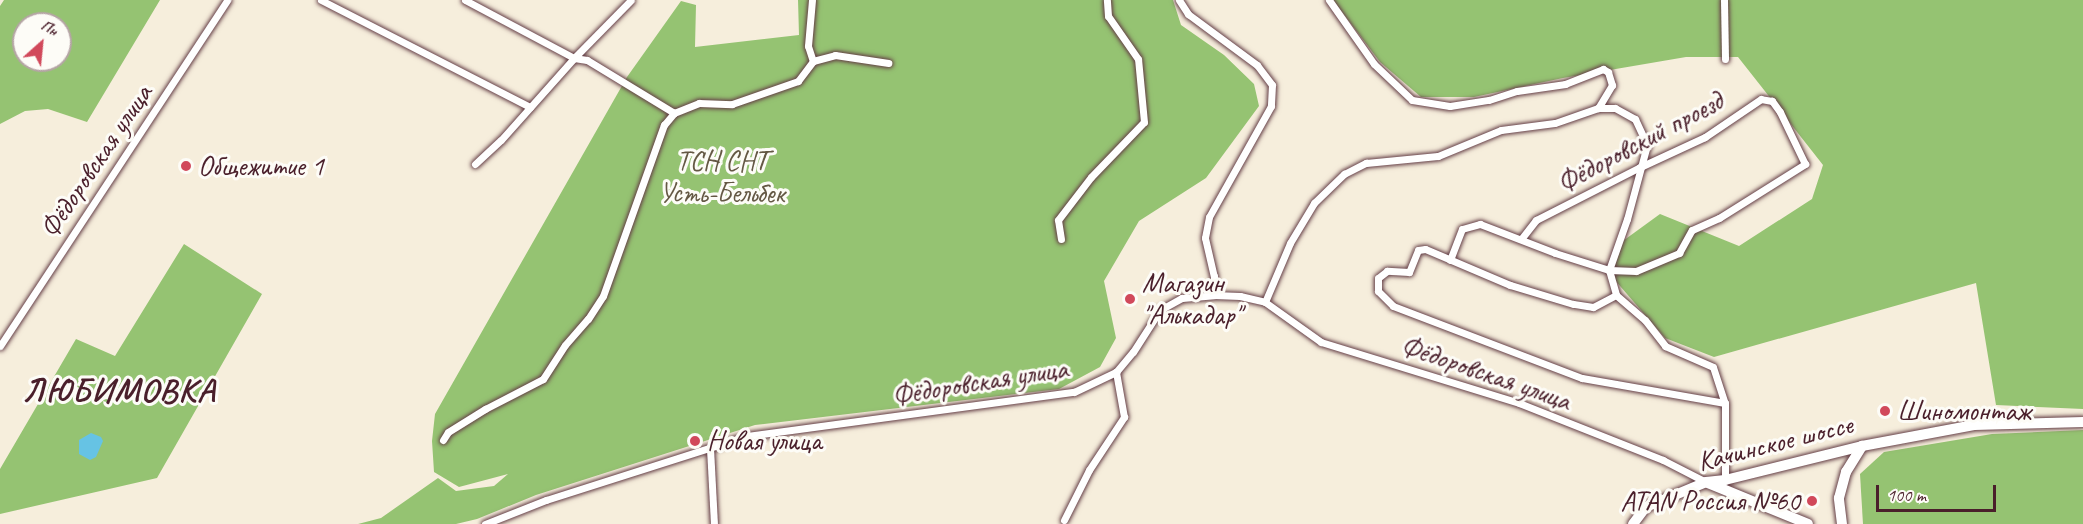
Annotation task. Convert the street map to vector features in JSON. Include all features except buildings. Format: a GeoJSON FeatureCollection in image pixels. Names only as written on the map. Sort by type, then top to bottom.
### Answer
{"type":"FeatureCollection","features":[{"type":"Feature","properties":{"kind":"main road","name":"Качинское шоссе"},"geometry":{"type":"LineString","coordinates":[[1633,524],[1646,507],[1670,495],[1706,482],[1725,480],[1862,446],[1974,425],[2083,422]]}},
{"type":"Feature","properties":{"kind":"main road"},"geometry":{"type":"LineString","coordinates":[[1842,524],[1839,498],[1846,472],[1862,446]]}},
{"type":"Feature","properties":{"kind":"main road"},"geometry":{"type":"LineString","coordinates":[[1706,482],[1808,524]]}},
{"type":"Feature","properties":{"kind":"street","name":"Фёдоровская улица"},"geometry":{"type":"LineString","coordinates":[[0,346],[227,0]]}},
{"type":"Feature","properties":{"kind":"street"},"geometry":{"type":"LineString","coordinates":[[321,0],[530,107]]}},
{"type":"Feature","properties":{"kind":"street"},"geometry":{"type":"LineString","coordinates":[[465,0],[574,58],[587,60],[674,113]]}},
{"type":"Feature","properties":{"kind":"street"},"geometry":{"type":"LineString","coordinates":[[475,164],[632,0]]}},
{"type":"Feature","properties":{"kind":"street"},"geometry":{"type":"LineString","coordinates":[[812,0],[808,46],[813,61]]}},
{"type":"Feature","properties":{"kind":"street"},"geometry":{"type":"LineString","coordinates":[[1061,239],[1058,220],[1091,177],[1144,122],[1138,59],[1108,16],[1107,0]]}},
{"type":"Feature","properties":{"kind":"street"},"geometry":{"type":"LineString","coordinates":[[1179,0],[1188,14],[1257,65],[1272,85],[1271,106],[1209,217],[1205,238],[1214,276],[1214,295]]}},
{"type":"Feature","properties":{"kind":"street"},"geometry":{"type":"LineString","coordinates":[[1329,0],[1374,64],[1412,100],[1450,106],[1489,100],[1517,91],[1565,84],[1603,69],[1608,72],[1612,85],[1598,108]]}},
{"type":"Feature","properties":{"kind":"street"},"geometry":{"type":"LineString","coordinates":[[1724,0],[1725,59]]}},
{"type":"Feature","properties":{"kind":"street"},"geometry":{"type":"LineString","coordinates":[[443,440],[448,432],[485,409],[543,379],[566,345],[588,319],[603,296],[664,125],[674,113],[699,103],[732,104],[798,81],[813,61],[835,55],[888,63]]}},
{"type":"Feature","properties":{"kind":"street","name":"Фёдоровский проезд"},"geometry":{"type":"LineString","coordinates":[[1521,239],[1536,220],[1705,137],[1761,99],[1773,101],[1805,164],[1719,218],[1692,230],[1678,253],[1636,271],[1609,270]]}},
{"type":"Feature","properties":{"kind":"street"},"geometry":{"type":"LineString","coordinates":[[1264,302],[1290,243],[1314,202],[1344,174],[1366,163],[1438,156],[1501,130],[1555,123],[1598,108],[1615,108],[1635,119],[1647,145],[1627,219],[1609,270],[1616,295],[1645,320],[1665,346],[1713,367],[1725,403],[1725,480]]}},
{"type":"Feature","properties":{"kind":"street"},"geometry":{"type":"LineString","coordinates":[[1450,260],[1457,237],[1462,230],[1480,224],[1555,254],[1609,270]]}},
{"type":"Feature","properties":{"kind":"street"},"geometry":{"type":"LineString","coordinates":[[1616,295],[1593,306],[1573,304],[1510,285],[1425,249],[1418,250],[1408,272],[1387,271],[1378,278],[1378,291],[1393,306],[1582,378],[1725,403]]}},
{"type":"Feature","properties":{"kind":"street","name":"Фёдоровская улица"},"geometry":{"type":"LineString","coordinates":[[485,524],[546,500],[747,436],[1074,393],[1116,372],[1133,352],[1160,310],[1182,298],[1214,295],[1240,296],[1264,302],[1321,342],[1520,403],[1663,460],[1706,482]]}},
{"type":"Feature","properties":{"kind":"street"},"geometry":{"type":"LineString","coordinates":[[1064,520],[1089,470],[1124,417],[1116,372]]}},
{"type":"Feature","properties":{"kind":"street"},"geometry":{"type":"LineString","coordinates":[[710,448],[714,524]]}},
{"type":"Feature","properties":{"kind":"green space"},"geometry":{"type":"Polygon","coordinates":[[[4,0],[160,0],[87,122],[48,109],[25,111],[0,124],[0,6],[4,0]]]}},
{"type":"Feature","properties":{"kind":"green space","name":"ТСН СНТ Усть-Бельбек"},"geometry":{"type":"Polygon","coordinates":[[[798,0],[1173,0],[1181,25],[1224,55],[1254,84],[1259,106],[1206,178],[1139,221],[1104,281],[1116,338],[1100,367],[1059,389],[755,425],[536,495],[477,519],[456,524],[358,524],[381,518],[438,478],[456,491],[494,486],[508,474],[459,487],[434,472],[432,441],[435,414],[627,77],[681,1],[696,5],[695,47],[799,35],[798,0]]]}},
{"type":"Feature","properties":{"kind":"green space"},"geometry":{"type":"Polygon","coordinates":[[[1333,0],[2083,0],[2083,409],[1996,405],[1976,283],[1714,357],[1665,338],[1614,279],[1616,246],[1660,214],[1739,246],[1812,199],[1823,165],[1738,57],[1686,57],[1563,78],[1474,97],[1421,97],[1380,62],[1333,0]]]}},
{"type":"Feature","properties":{"kind":"green space"},"geometry":{"type":"Polygon","coordinates":[[[184,244],[262,294],[157,478],[0,514],[0,469],[76,339],[115,356],[184,244]]]}},
{"type":"Feature","properties":{"kind":"green space"},"geometry":{"type":"Polygon","coordinates":[[[2083,430],[2083,524],[1863,524],[1860,474],[1884,452],[1992,434],[2083,430]]]}},
{"type":"Feature","properties":{"kind":"water"},"geometry":{"type":"Polygon","coordinates":[[[91,433],[101,437],[103,441],[96,457],[90,460],[79,454],[79,440],[91,433]]]}},
{"type":"Feature","properties":{"kind":"place","name":"Общежитие 1"},"geometry":{"type":"Point","coordinates":[186,166]}},
{"type":"Feature","properties":{"kind":"place","name":"Магазин \"Алькадар\""},"geometry":{"type":"Point","coordinates":[1130,299]}},
{"type":"Feature","properties":{"kind":"place","name":"Шиномонтаж"},"geometry":{"type":"Point","coordinates":[1885,411]}},
{"type":"Feature","properties":{"kind":"place","name":"Новая улица"},"geometry":{"type":"Point","coordinates":[695,441]}},
{"type":"Feature","properties":{"kind":"place","name":"ATAN Россия №60"},"geometry":{"type":"Point","coordinates":[1812,501]}},
{"type":"Feature","properties":{"kind":"district","name":"ЛЮБИМОВКА"},"geometry":{"type":"Point","coordinates":[119,390]}}]}
